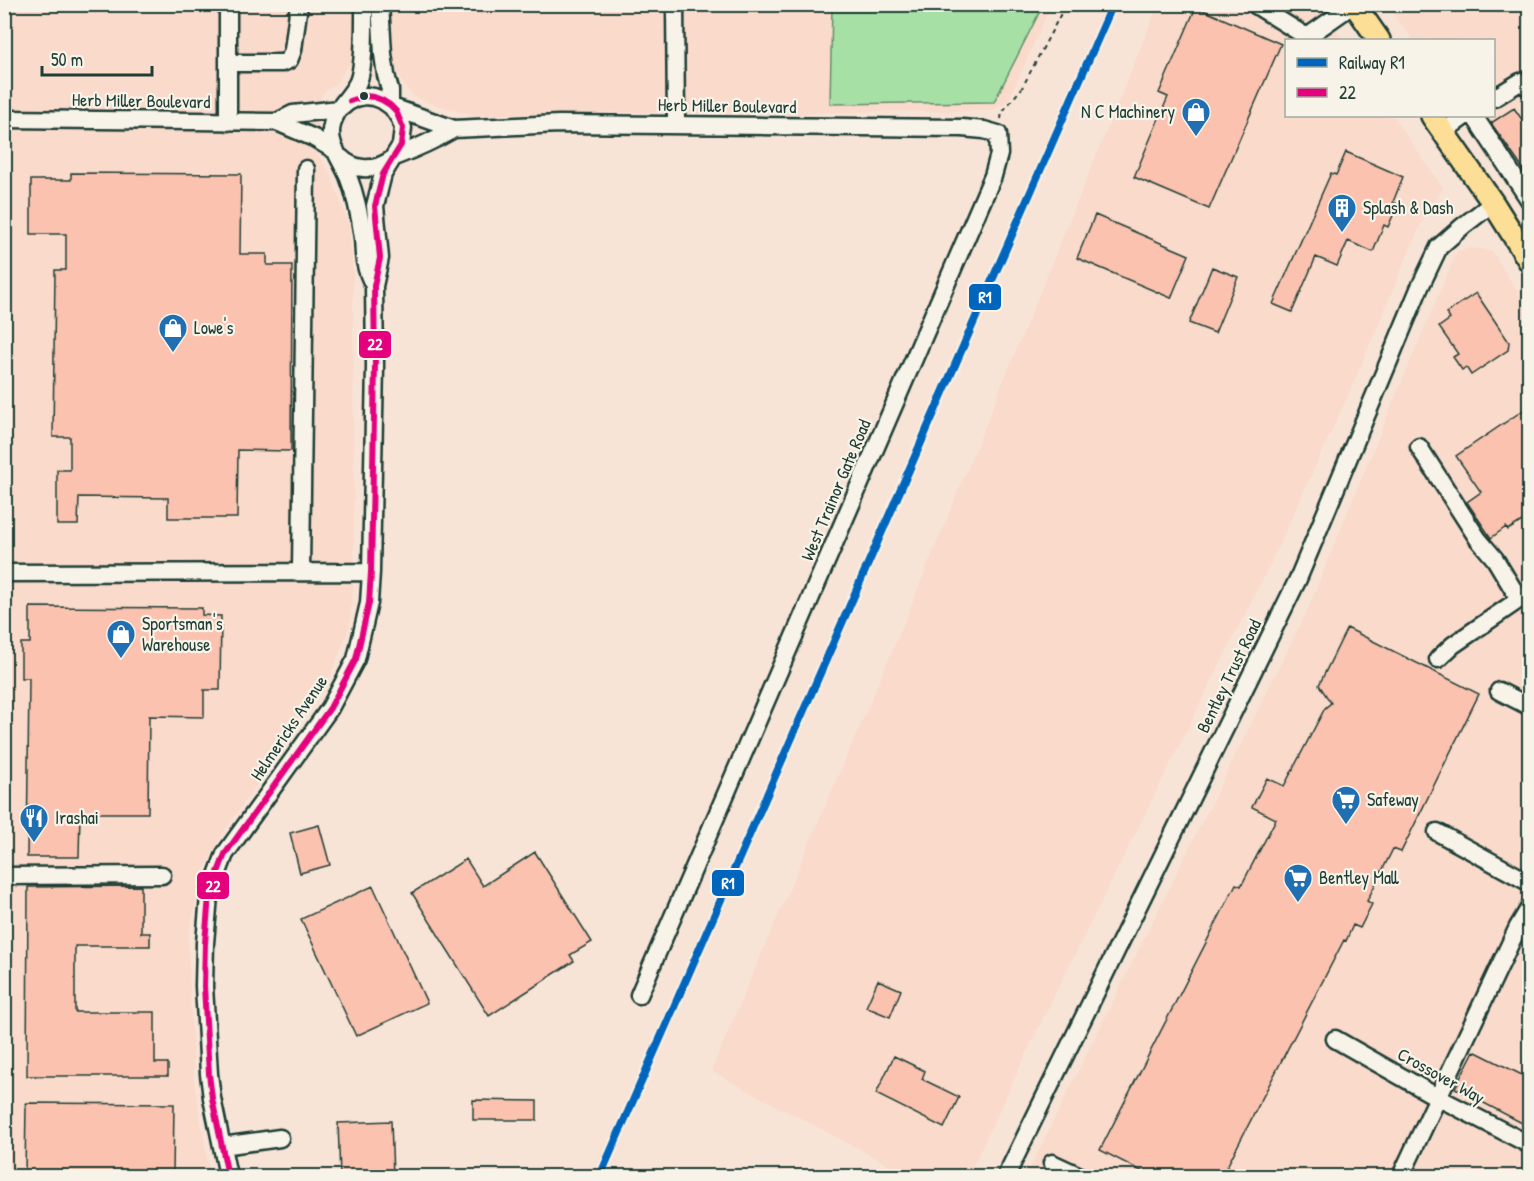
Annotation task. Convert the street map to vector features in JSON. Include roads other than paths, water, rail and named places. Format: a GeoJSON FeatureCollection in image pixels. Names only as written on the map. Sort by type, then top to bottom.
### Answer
{"type":"FeatureCollection","features":[{"type":"Feature","properties":{"kind":"main road"},"geometry":{"type":"LineString","coordinates":[[1354,4],[1378,39]]}},
{"type":"Feature","properties":{"kind":"main road"},"geometry":{"type":"LineString","coordinates":[[1437,124],[1493,203],[1530,262]]}},
{"type":"Feature","properties":{"kind":"street"},"geometry":{"type":"LineString","coordinates":[[228,4],[228,122]]}},
{"type":"Feature","properties":{"kind":"street"},"geometry":{"type":"LineString","coordinates":[[228,63],[282,63],[289,60],[293,50],[299,4]]}},
{"type":"Feature","properties":{"kind":"street","name":"Helmericks Avenue"},"geometry":{"type":"LineString","coordinates":[[364,4],[360,74],[353,91],[335,116],[331,135],[333,145],[356,198],[365,265],[374,286]]}},
{"type":"Feature","properties":{"kind":"street","name":"Helmericks Avenue"},"geometry":{"type":"LineString","coordinates":[[228,1176],[209,1074],[205,1005],[205,943],[209,896],[225,854],[330,708],[356,659],[369,603],[375,366],[374,286],[380,258],[375,207],[383,174],[401,145],[403,128],[396,111],[391,106],[383,54],[381,4]]}},
{"type":"Feature","properties":{"kind":"street"},"geometry":{"type":"LineString","coordinates":[[675,4],[676,124]]}},
{"type":"Feature","properties":{"kind":"street"},"geometry":{"type":"LineString","coordinates":[[1254,4],[1307,37],[1354,4]]}},
{"type":"Feature","properties":{"kind":"street"},"geometry":{"type":"LineString","coordinates":[[1495,97],[1520,82],[1530,88]]}},
{"type":"Feature","properties":{"kind":"street","name":"Herb Miller Boulevard"},"geometry":{"type":"LineString","coordinates":[[277,122],[293,114],[340,108],[348,102],[365,96],[374,97],[391,106],[454,129],[559,124],[676,124],[962,128],[998,134]]}},
{"type":"Feature","properties":{"kind":"street"},"geometry":{"type":"LineString","coordinates":[[1437,124],[1462,117]]}},
{"type":"Feature","properties":{"kind":"street"},"geometry":{"type":"LineString","coordinates":[[1474,117],[1530,201]]}},
{"type":"Feature","properties":{"kind":"street","name":"Herb Miller Boulevard"},"geometry":{"type":"LineString","coordinates":[[4,119],[277,122],[314,138],[337,153],[343,160],[359,168],[376,168],[384,165],[393,158],[454,129]]}},
{"type":"Feature","properties":{"kind":"street","name":"West Trainor Gate Road"},"geometry":{"type":"LineString","coordinates":[[639,995],[993,176],[999,154],[998,134]]}},
{"type":"Feature","properties":{"kind":"street"},"geometry":{"type":"LineString","coordinates":[[301,572],[306,169]]}},
{"type":"Feature","properties":{"kind":"street","name":"Bentley Trust Road"},"geometry":{"type":"LineString","coordinates":[[1006,1176],[1298,579],[1414,299],[1439,247],[1493,203]]}},
{"type":"Feature","properties":{"kind":"street"},"geometry":{"type":"LineString","coordinates":[[1419,447],[1478,540],[1524,596],[1453,645],[1438,660]]}},
{"type":"Feature","properties":{"kind":"street"},"geometry":{"type":"LineString","coordinates":[[4,573],[371,572]]}},
{"type":"Feature","properties":{"kind":"street"},"geometry":{"type":"LineString","coordinates":[[1499,691],[1530,707]]}},
{"type":"Feature","properties":{"kind":"street"},"geometry":{"type":"LineString","coordinates":[[1437,832],[1530,883]]}},
{"type":"Feature","properties":{"kind":"street"},"geometry":{"type":"LineString","coordinates":[[4,876],[162,875]]}},
{"type":"Feature","properties":{"kind":"street"},"geometry":{"type":"LineString","coordinates":[[1401,1176],[1518,927],[1530,907]]}},
{"type":"Feature","properties":{"kind":"street","name":"Crossover Way"},"geometry":{"type":"LineString","coordinates":[[1335,1039],[1437,1097],[1530,1145]]}},
{"type":"Feature","properties":{"kind":"street"},"geometry":{"type":"LineString","coordinates":[[222,1146],[280,1138]]}},
{"type":"Feature","properties":{"kind":"street"},"geometry":{"type":"LineString","coordinates":[[1052,1163],[1080,1176]]}},
{"type":"Feature","properties":{"kind":"rail line","name":"R1"},"geometry":{"type":"LineString","coordinates":[[600,1176],[1113,4]]}},
{"type":"Feature","properties":{"kind":"place","name":"N C Machinery"},"geometry":{"type":"Point","coordinates":[1196,138]}},
{"type":"Feature","properties":{"kind":"place","name":"Splash & Dash"},"geometry":{"type":"Point","coordinates":[1342,234]}},
{"type":"Feature","properties":{"kind":"place","name":"Lowe's"},"geometry":{"type":"Point","coordinates":[173,354]}},
{"type":"Feature","properties":{"kind":"place","name":"Sportsman's Warehouse"},"geometry":{"type":"Point","coordinates":[121,660]}},
{"type":"Feature","properties":{"kind":"place","name":"Safeway"},"geometry":{"type":"Point","coordinates":[1346,826]}},
{"type":"Feature","properties":{"kind":"place","name":"Irashai"},"geometry":{"type":"Point","coordinates":[34,844]}},
{"type":"Feature","properties":{"kind":"place","name":"Bentley Mall"},"geometry":{"type":"Point","coordinates":[1298,904]}}]}
